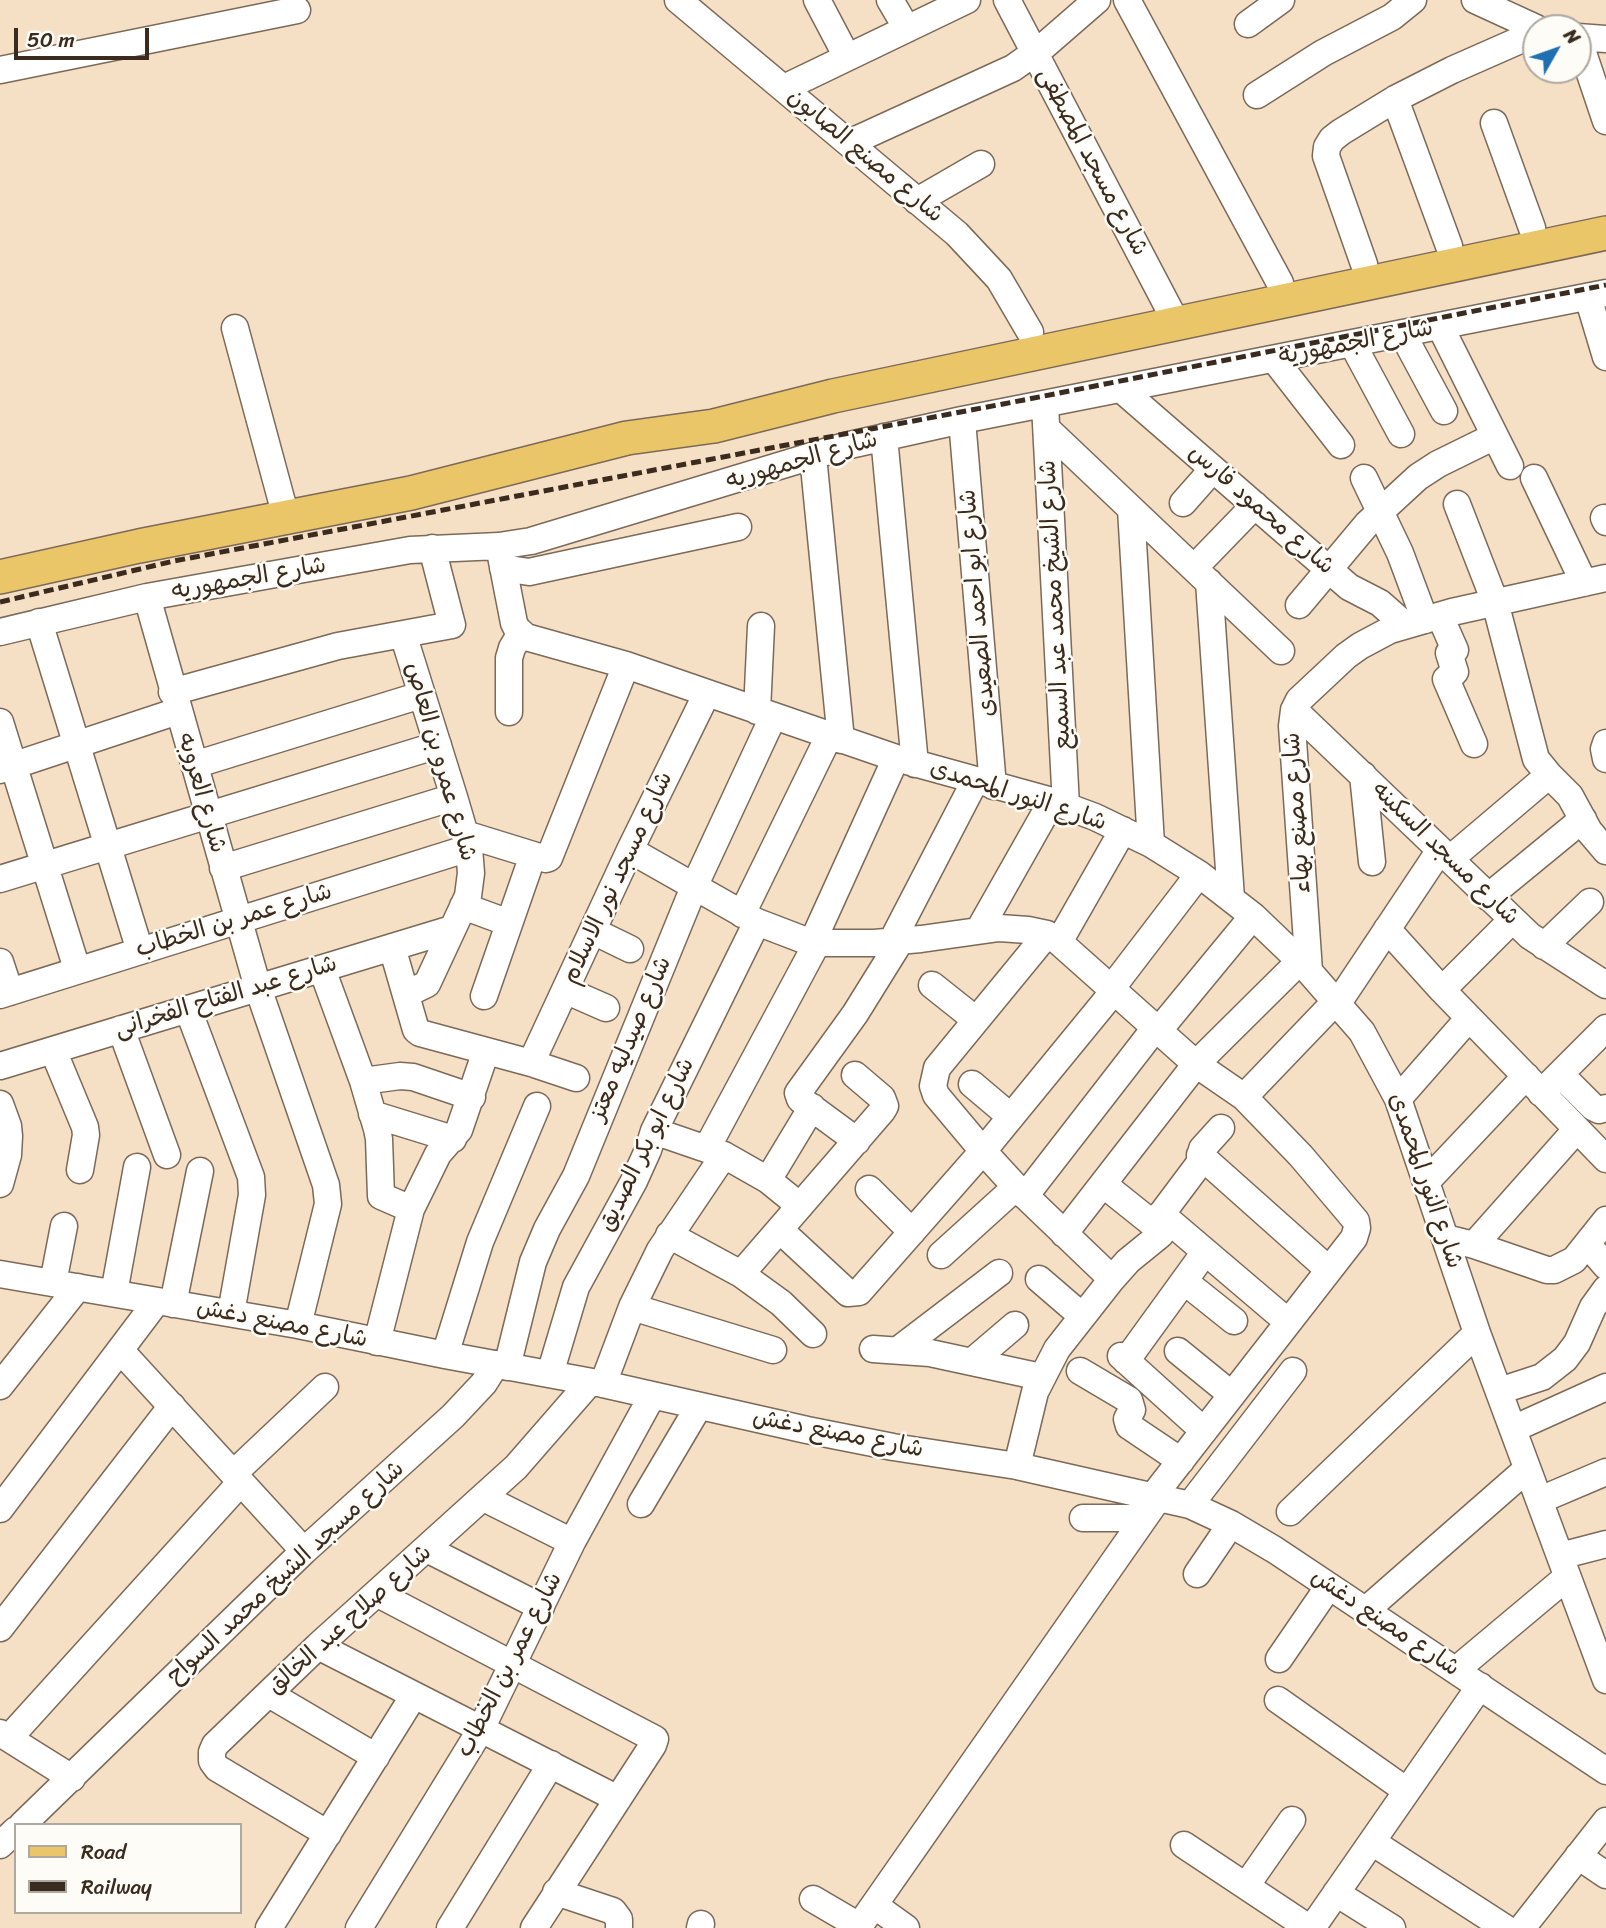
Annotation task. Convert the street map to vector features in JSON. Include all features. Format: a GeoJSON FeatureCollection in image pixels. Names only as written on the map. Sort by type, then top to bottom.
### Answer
{"type":"FeatureCollection","features":[{"type":"Feature","properties":{"kind":"main road"},"geometry":{"type":"LineString","coordinates":[[908,371],[1031,332],[1172,315],[1280,283],[1606,212]]}},
{"type":"Feature","properties":{"kind":"main road"},"geometry":{"type":"LineString","coordinates":[[0,577],[411,492],[627,438],[654,425],[700,410],[908,371],[1172,315],[1606,233]]}},
{"type":"Feature","properties":{"kind":"street","name":"شارع مصنع الصابون"},"geometry":{"type":"LineString","coordinates":[[678,0],[957,234],[992,271],[1031,332]]}},
{"type":"Feature","properties":{"kind":"street"},"geometry":{"type":"LineString","coordinates":[[817,0],[847,57]]}},
{"type":"Feature","properties":{"kind":"street"},"geometry":{"type":"LineString","coordinates":[[890,0],[906,29]]}},
{"type":"Feature","properties":{"kind":"street"},"geometry":{"type":"LineString","coordinates":[[784,88],[967,0]]}},
{"type":"Feature","properties":{"kind":"street","name":"شارع مسجد المصطفى"},"geometry":{"type":"LineString","coordinates":[[1007,0],[1172,315]]}},
{"type":"Feature","properties":{"kind":"street"},"geometry":{"type":"LineString","coordinates":[[849,143],[1013,68],[1035,53],[1097,0]]}},
{"type":"Feature","properties":{"kind":"street"},"geometry":{"type":"LineString","coordinates":[[1127,0],[1280,283]]}},
{"type":"Feature","properties":{"kind":"street"},"geometry":{"type":"LineString","coordinates":[[1248,24],[1281,0]]}},
{"type":"Feature","properties":{"kind":"street"},"geometry":{"type":"LineString","coordinates":[[1257,95],[1324,53],[1392,17],[1413,0]]}},
{"type":"Feature","properties":{"kind":"street"},"geometry":{"type":"LineString","coordinates":[[1475,0],[1522,22]]}},
{"type":"Feature","properties":{"kind":"street"},"geometry":{"type":"LineString","coordinates":[[0,71],[297,10]]}},
{"type":"Feature","properties":{"kind":"street"},"geometry":{"type":"LineString","coordinates":[[1364,264],[1328,164],[1327,147],[1332,139],[1395,99],[1522,39]]}},
{"type":"Feature","properties":{"kind":"street"},"geometry":{"type":"LineString","coordinates":[[1592,80],[1606,121]]}},
{"type":"Feature","properties":{"kind":"street"},"geometry":{"type":"LineString","coordinates":[[1395,99],[1449,246]]}},
{"type":"Feature","properties":{"kind":"street"},"geometry":{"type":"LineString","coordinates":[[1494,123],[1532,228]]}},
{"type":"Feature","properties":{"kind":"street"},"geometry":{"type":"LineString","coordinates":[[917,201],[981,164]]}},
{"type":"Feature","properties":{"kind":"street"},"geometry":{"type":"LineString","coordinates":[[1597,295],[1606,357]]}},
{"type":"Feature","properties":{"kind":"street","name":"شارع الجمهوريه"},"geometry":{"type":"LineString","coordinates":[[0,632],[147,597],[432,548],[501,557],[531,541],[884,437],[962,420],[1046,417],[1121,389],[1597,295]]}},
{"type":"Feature","properties":{"kind":"street"},"geometry":{"type":"LineString","coordinates":[[1440,326],[1510,466]]}},
{"type":"Feature","properties":{"kind":"street"},"geometry":{"type":"LineString","coordinates":[[235,328],[286,517]]}},
{"type":"Feature","properties":{"kind":"street"},"geometry":{"type":"LineString","coordinates":[[1402,334],[1444,411]]}},
{"type":"Feature","properties":{"kind":"street"},"geometry":{"type":"LineString","coordinates":[[1352,343],[1401,434]]}},
{"type":"Feature","properties":{"kind":"street"},"geometry":{"type":"LineString","coordinates":[[1273,359],[1341,445]]}},
{"type":"Feature","properties":{"kind":"street","name":"شارع محمود فارس"},"geometry":{"type":"LineString","coordinates":[[1121,389],[1354,591],[1424,620]]}},
{"type":"Feature","properties":{"kind":"street"},"geometry":{"type":"LineString","coordinates":[[1046,417],[1131,509],[1281,651]]}},
{"type":"Feature","properties":{"kind":"street","name":"شارع الشيخ محمد عبد السميع"},"geometry":{"type":"LineString","coordinates":[[1046,417],[1059,804]]}},
{"type":"Feature","properties":{"kind":"street","name":"شارع ابو احمد الصعيدى"},"geometry":{"type":"LineString","coordinates":[[962,420],[984,783]]}},
{"type":"Feature","properties":{"kind":"street"},"geometry":{"type":"LineString","coordinates":[[1298,605],[1381,511],[1426,471],[1495,436]]}},
{"type":"Feature","properties":{"kind":"street"},"geometry":{"type":"LineString","coordinates":[[884,437],[905,761]]}},
{"type":"Feature","properties":{"kind":"street"},"geometry":{"type":"LineString","coordinates":[[813,456],[835,738]]}},
{"type":"Feature","properties":{"kind":"street"},"geometry":{"type":"LineString","coordinates":[[1183,503],[1213,469]]}},
{"type":"Feature","properties":{"kind":"street"},"geometry":{"type":"LineString","coordinates":[[1364,478],[1400,553],[1424,620],[1455,650],[1449,653],[1455,672],[1446,679],[1474,744]]}},
{"type":"Feature","properties":{"kind":"street"},"geometry":{"type":"LineString","coordinates":[[1534,478],[1598,584]]}},
{"type":"Feature","properties":{"kind":"street"},"geometry":{"type":"LineString","coordinates":[[1457,504],[1495,602],[1533,751],[1549,775],[1570,796],[1595,839],[1606,851]]}},
{"type":"Feature","properties":{"kind":"street"},"geometry":{"type":"LineString","coordinates":[[1231,898],[1201,575],[1255,505]]}},
{"type":"Feature","properties":{"kind":"street"},"geometry":{"type":"LineString","coordinates":[[1131,509],[1151,844]]}},
{"type":"Feature","properties":{"kind":"street"},"geometry":{"type":"LineString","coordinates":[[501,557],[529,572],[738,527]]}},
{"type":"Feature","properties":{"kind":"street"},"geometry":{"type":"LineString","coordinates":[[7,768],[77,745],[175,701],[338,646],[452,625],[432,548]]}},
{"type":"Feature","properties":{"kind":"street"},"geometry":{"type":"LineString","coordinates":[[501,557],[514,623],[521,634],[509,654],[509,712]]}},
{"type":"Feature","properties":{"kind":"street","name":"شارع مصنع بهاء"},"geometry":{"type":"LineString","coordinates":[[1305,966],[1292,726],[1294,710],[1306,692],[1346,656],[1374,637],[1424,620],[1495,602],[1598,584]]}},
{"type":"Feature","properties":{"kind":"street","name":"شارع العروبه"},"geometry":{"type":"LineString","coordinates":[[147,597],[258,988],[328,1194],[326,1213],[298,1325]]}},
{"type":"Feature","properties":{"kind":"street"},"geometry":{"type":"LineString","coordinates":[[40,622],[140,951]]}},
{"type":"Feature","properties":{"kind":"street"},"geometry":{"type":"LineString","coordinates":[[761,626],[765,714]]}},
{"type":"Feature","properties":{"kind":"street","name":"شارع عمرو بن العاص"},"geometry":{"type":"LineString","coordinates":[[403,634],[467,841],[471,873],[468,896],[427,984],[406,994]]}},
{"type":"Feature","properties":{"kind":"street","name":"شارع النور المحمدى"},"geometry":{"type":"LineString","coordinates":[[521,634],[626,666],[905,761],[1059,804],[1124,830],[1199,874],[1231,898],[1305,966],[1362,1032],[1398,1099],[1477,1333],[1606,1680]]}},
{"type":"Feature","properties":{"kind":"street"},"geometry":{"type":"LineString","coordinates":[[467,841],[546,859],[550,856],[626,666]]}},
{"type":"Feature","properties":{"kind":"street","name":"شارع مسجد نور الاسلام"},"geometry":{"type":"LineString","coordinates":[[531,1063],[707,693]]}},
{"type":"Feature","properties":{"kind":"street"},"geometry":{"type":"LineString","coordinates":[[194,765],[421,695]]}},
{"type":"Feature","properties":{"kind":"street","name":"شارع مسجد السكينه"},"geometry":{"type":"LineString","coordinates":[[1294,710],[1512,920],[1544,946],[1605,984]]}},
{"type":"Feature","properties":{"kind":"street","name":"شارع صيدليه معتز"},"geometry":{"type":"LineString","coordinates":[[502,1365],[533,1262],[547,1229],[576,1176],[765,714]]}},
{"type":"Feature","properties":{"kind":"street"},"geometry":{"type":"LineString","coordinates":[[0,722],[7,768],[44,866],[77,970]]}},
{"type":"Feature","properties":{"kind":"street","name":"شارع ابو بكر الصديق"},"geometry":{"type":"LineString","coordinates":[[550,1374],[576,1287],[634,1181],[648,1150],[653,1130],[835,738]]}},
{"type":"Feature","properties":{"kind":"street"},"geometry":{"type":"LineString","coordinates":[[0,879],[438,745]]}},
{"type":"Feature","properties":{"kind":"street","name":"شارع صلاح عبد الخالق"},"geometry":{"type":"LineString","coordinates":[[328,1834],[217,1768],[212,1761],[215,1745],[318,1646],[484,1498],[597,1383],[669,1235],[716,1152],[814,943],[905,761]]}},
{"type":"Feature","properties":{"kind":"street"},"geometry":{"type":"LineString","coordinates":[[1363,775],[1372,862]]}},
{"type":"Feature","properties":{"kind":"street"},"geometry":{"type":"LineString","coordinates":[[1244,1097],[1337,1002],[1387,929],[1445,855],[1549,775]]}},
{"type":"Feature","properties":{"kind":"street"},"geometry":{"type":"LineString","coordinates":[[857,1140],[798,1096],[800,1090],[855,1014],[984,783]]}},
{"type":"Feature","properties":{"kind":"street"},"geometry":{"type":"LineString","coordinates":[[223,868],[454,797]]}},
{"type":"Feature","properties":{"kind":"street"},"geometry":{"type":"LineString","coordinates":[[979,930],[1059,804]]}},
{"type":"Feature","properties":{"kind":"street"},"geometry":{"type":"LineString","coordinates":[[1488,897],[1583,819]]}},
{"type":"Feature","properties":{"kind":"street"},"geometry":{"type":"LineString","coordinates":[[1112,1279],[983,1151],[936,1095],[933,1086],[937,1068],[976,1020],[1053,938],[1124,830]]}},
{"type":"Feature","properties":{"kind":"street","name":"شارع عمر بن الخطاب"},"geometry":{"type":"LineString","coordinates":[[5,993],[238,921],[467,841]]}},
{"type":"Feature","properties":{"kind":"street"},"geometry":{"type":"LineString","coordinates":[[630,850],[750,918],[814,943],[897,941],[1015,928],[1053,938],[1196,1064],[1244,1097],[1301,1156],[1356,1221],[1354,1238],[1181,1461],[863,1920]]}},
{"type":"Feature","properties":{"kind":"street"},"geometry":{"type":"LineString","coordinates":[[484,996],[533,855]]}},
{"type":"Feature","properties":{"kind":"street"},"geometry":{"type":"LineString","coordinates":[[780,1230],[848,1293],[859,1292],[1011,1117],[1113,990],[1199,874]]}},
{"type":"Feature","properties":{"kind":"street"},"geometry":{"type":"LineString","coordinates":[[1544,946],[1590,902]]}},
{"type":"Feature","properties":{"kind":"street"},"geometry":{"type":"LineString","coordinates":[[941,1255],[1021,1191],[1253,916]]}},
{"type":"Feature","properties":{"kind":"street"},"geometry":{"type":"LineString","coordinates":[[458,918],[509,923]]}},
{"type":"Feature","properties":{"kind":"street","name":"شارع عبد الفتاح الفخرانى"},"geometry":{"type":"LineString","coordinates":[[0,1066],[392,947],[458,918]]}},
{"type":"Feature","properties":{"kind":"street"},"geometry":{"type":"LineString","coordinates":[[1442,990],[1512,920]]}},
{"type":"Feature","properties":{"kind":"street"},"geometry":{"type":"LineString","coordinates":[[1387,929],[1469,1018],[1542,1081],[1577,1129],[1606,1159]]}},
{"type":"Feature","properties":{"kind":"street"},"geometry":{"type":"LineString","coordinates":[[593,931],[630,949]]}},
{"type":"Feature","properties":{"kind":"street"},"geometry":{"type":"LineString","coordinates":[[392,947],[416,1030],[420,1033],[576,1078]]}},
{"type":"Feature","properties":{"kind":"street"},"geometry":{"type":"LineString","coordinates":[[0,962],[5,993]]}},
{"type":"Feature","properties":{"kind":"street"},"geometry":{"type":"LineString","coordinates":[[1064,1234],[1196,1064],[1305,966]]}},
{"type":"Feature","properties":{"kind":"street"},"geometry":{"type":"LineString","coordinates":[[322,969],[363,1082],[379,1139],[380,1196],[411,1209]]}},
{"type":"Feature","properties":{"kind":"street"},"geometry":{"type":"LineString","coordinates":[[932,985],[976,1020]]}},
{"type":"Feature","properties":{"kind":"street"},"geometry":{"type":"LineString","coordinates":[[565,990],[606,1008]]}},
{"type":"Feature","properties":{"kind":"street"},"geometry":{"type":"LineString","coordinates":[[188,1009],[251,1177],[252,1195],[231,1313]]}},
{"type":"Feature","properties":{"kind":"street"},"geometry":{"type":"LineString","coordinates":[[1398,1099],[1469,1018]]}},
{"type":"Feature","properties":{"kind":"street"},"geometry":{"type":"LineString","coordinates":[[1427,1181],[1606,1028]]}},
{"type":"Feature","properties":{"kind":"street"},"geometry":{"type":"LineString","coordinates":[[121,1029],[167,1155]]}},
{"type":"Feature","properties":{"kind":"street"},"geometry":{"type":"LineString","coordinates":[[53,1050],[85,1127],[80,1170]]}},
{"type":"Feature","properties":{"kind":"street"},"geometry":{"type":"LineString","coordinates":[[377,1342],[411,1209],[438,1154],[459,1130],[486,1051]]}},
{"type":"Feature","properties":{"kind":"street"},"geometry":{"type":"LineString","coordinates":[[741,1275],[882,1111],[885,1105],[881,1098],[855,1075]]}},
{"type":"Feature","properties":{"kind":"street"},"geometry":{"type":"LineString","coordinates":[[363,1082],[400,1076],[413,1077],[472,1097]]}},
{"type":"Feature","properties":{"kind":"street"},"geometry":{"type":"LineString","coordinates":[[1542,1081],[1598,1110],[1606,1108]]}},
{"type":"Feature","properties":{"kind":"street"},"geometry":{"type":"LineString","coordinates":[[972,1084],[1011,1117]]}},
{"type":"Feature","properties":{"kind":"street"},"geometry":{"type":"LineString","coordinates":[[0,1104],[9,1136],[8,1155],[0,1184]]}},
{"type":"Feature","properties":{"kind":"street"},"geometry":{"type":"LineString","coordinates":[[444,1355],[480,1242],[537,1106]]}},
{"type":"Feature","properties":{"kind":"street"},"geometry":{"type":"LineString","coordinates":[[768,1180],[812,1107]]}},
{"type":"Feature","properties":{"kind":"street"},"geometry":{"type":"LineString","coordinates":[[372,1114],[453,1139]]}},
{"type":"Feature","properties":{"kind":"street"},"geometry":{"type":"LineString","coordinates":[[1017,1465],[1035,1392],[1057,1349],[1128,1261],[1160,1235],[1157,1219],[1199,1164],[1202,1149],[1221,1128]]}},
{"type":"Feature","properties":{"kind":"street"},"geometry":{"type":"LineString","coordinates":[[1474,1245],[1577,1129]]}},
{"type":"Feature","properties":{"kind":"street"},"geometry":{"type":"LineString","coordinates":[[653,1130],[716,1152],[768,1180],[800,1206]]}},
{"type":"Feature","properties":{"kind":"street"},"geometry":{"type":"LineString","coordinates":[[1200,1155],[1329,1270]]}},
{"type":"Feature","properties":{"kind":"street"},"geometry":{"type":"LineString","coordinates":[[114,1293],[137,1167]]}},
{"type":"Feature","properties":{"kind":"street"},"geometry":{"type":"LineString","coordinates":[[0,1509],[120,1350],[165,1303],[200,1171]]}},
{"type":"Feature","properties":{"kind":"street"},"geometry":{"type":"LineString","coordinates":[[1103,1184],[1205,1252],[1288,1322]]}},
{"type":"Feature","properties":{"kind":"street"},"geometry":{"type":"LineString","coordinates":[[869,1189],[912,1231]]}},
{"type":"Feature","properties":{"kind":"street"},"geometry":{"type":"LineString","coordinates":[[1446,1238],[1546,1270],[1554,1270],[1574,1260],[1606,1220]]}},
{"type":"Feature","properties":{"kind":"street"},"geometry":{"type":"LineString","coordinates":[[0,1387],[66,1285],[64,1226]]}},
{"type":"Feature","properties":{"kind":"street"},"geometry":{"type":"LineString","coordinates":[[669,1235],[741,1275],[781,1303],[813,1334]]}},
{"type":"Feature","properties":{"kind":"street"},"geometry":{"type":"LineString","coordinates":[[1587,1244],[1606,1266]]}},
{"type":"Feature","properties":{"kind":"street"},"geometry":{"type":"LineString","coordinates":[[1204,1430],[1124,1358],[1205,1252]]}},
{"type":"Feature","properties":{"kind":"street"},"geometry":{"type":"LineString","coordinates":[[999,1273],[885,1349],[974,1360],[1041,1377]]}},
{"type":"Feature","properties":{"kind":"street","name":"شارع مصنع دغش"},"geometry":{"type":"LineString","coordinates":[[0,1274],[298,1325],[597,1383],[893,1447],[1017,1465],[1152,1503],[1190,1505],[1231,1524],[1329,1586],[1606,1771]]}},
{"type":"Feature","properties":{"kind":"street"},"geometry":{"type":"LineString","coordinates":[[1040,1279],[1082,1316]]}},
{"type":"Feature","properties":{"kind":"street"},"geometry":{"type":"LineString","coordinates":[[1184,1281],[1234,1321]]}},
{"type":"Feature","properties":{"kind":"street"},"geometry":{"type":"LineString","coordinates":[[1499,1391],[1542,1377],[1565,1359],[1577,1343],[1593,1307],[1606,1289]]}},
{"type":"Feature","properties":{"kind":"street"},"geometry":{"type":"LineString","coordinates":[[632,1307],[773,1350]]}},
{"type":"Feature","properties":{"kind":"street"},"geometry":{"type":"LineString","coordinates":[[974,1360],[1015,1325]]}},
{"type":"Feature","properties":{"kind":"street"},"geometry":{"type":"LineString","coordinates":[[1290,1512],[1477,1333]]}},
{"type":"Feature","properties":{"kind":"street"},"geometry":{"type":"LineString","coordinates":[[120,1350],[304,1551]]}},
{"type":"Feature","properties":{"kind":"street"},"geometry":{"type":"LineString","coordinates":[[1178,1351],[1233,1395]]}},
{"type":"Feature","properties":{"kind":"street","name":"شارع مسجد الشيخ محمد السواح"},"geometry":{"type":"LineString","coordinates":[[24,1823],[304,1551],[463,1406],[502,1365]]}},
{"type":"Feature","properties":{"kind":"street"},"geometry":{"type":"LineString","coordinates":[[1080,1370],[1129,1400],[1132,1410],[1127,1419],[1129,1426],[1181,1461]]}},
{"type":"Feature","properties":{"kind":"street"},"geometry":{"type":"LineString","coordinates":[[1190,1505],[1293,1371]]}},
{"type":"Feature","properties":{"kind":"street"},"geometry":{"type":"LineString","coordinates":[[72,1778],[2,1734],[237,1478],[325,1387]]}},
{"type":"Feature","properties":{"kind":"street"},"geometry":{"type":"LineString","coordinates":[[1513,1429],[1606,1387]]}},
{"type":"Feature","properties":{"kind":"street","name":"شارع عمر بن الخطاب"},"geometry":{"type":"LineString","coordinates":[[359,1928],[481,1729],[572,1542],[652,1396]]}},
{"type":"Feature","properties":{"kind":"street"},"geometry":{"type":"LineString","coordinates":[[0,1628],[172,1406]]}},
{"type":"Feature","properties":{"kind":"street"},"geometry":{"type":"LineString","coordinates":[[641,1504],[699,1406]]}},
{"type":"Feature","properties":{"kind":"street"},"geometry":{"type":"LineString","coordinates":[[1366,1610],[1527,1469]]}},
{"type":"Feature","properties":{"kind":"street"},"geometry":{"type":"LineString","coordinates":[[1540,1500],[1606,1472]]}},
{"type":"Feature","properties":{"kind":"street"},"geometry":{"type":"LineString","coordinates":[[484,1498],[572,1542]]}},
{"type":"Feature","properties":{"kind":"street"},"geometry":{"type":"LineString","coordinates":[[1083,1518],[1152,1503]]}},
{"type":"Feature","properties":{"kind":"street"},"geometry":{"type":"LineString","coordinates":[[1197,1574],[1231,1524]]}},
{"type":"Feature","properties":{"kind":"street"},"geometry":{"type":"LineString","coordinates":[[1456,1670],[1564,1567],[1606,1544]]}},
{"type":"Feature","properties":{"kind":"street"},"geometry":{"type":"LineString","coordinates":[[427,1549],[541,1607]]}},
{"type":"Feature","properties":{"kind":"street"},"geometry":{"type":"LineString","coordinates":[[1279,1660],[1329,1586]]}},
{"type":"Feature","properties":{"kind":"street"},"geometry":{"type":"LineString","coordinates":[[378,1594],[653,1737],[653,1745],[534,1928]]}},
{"type":"Feature","properties":{"kind":"street"},"geometry":{"type":"LineString","coordinates":[[318,1646],[618,1799]]}},
{"type":"Feature","properties":{"kind":"street"},"geometry":{"type":"LineString","coordinates":[[1184,1844],[1311,1928],[1480,1686]]}},
{"type":"Feature","properties":{"kind":"street"},"geometry":{"type":"LineString","coordinates":[[268,1694],[376,1757]]}},
{"type":"Feature","properties":{"kind":"street"},"geometry":{"type":"LineString","coordinates":[[269,1928],[414,1695]]}},
{"type":"Feature","properties":{"kind":"street"},"geometry":{"type":"LineString","coordinates":[[1278,1700],[1408,1791]]}},
{"type":"Feature","properties":{"kind":"street"},"geometry":{"type":"LineString","coordinates":[[450,1928],[551,1764]]}},
{"type":"Feature","properties":{"kind":"street"},"geometry":{"type":"LineString","coordinates":[[1246,1886],[1292,1820]]}},
{"type":"Feature","properties":{"kind":"street"},"geometry":{"type":"LineString","coordinates":[[1522,1928],[1606,1821]]}},
{"type":"Feature","properties":{"kind":"street"},"geometry":{"type":"LineString","coordinates":[[0,1845],[14,1832]]}},
{"type":"Feature","properties":{"kind":"street"},"geometry":{"type":"LineString","coordinates":[[1372,1842],[1505,1928]]}},
{"type":"Feature","properties":{"kind":"street"},"geometry":{"type":"LineString","coordinates":[[1578,1856],[1606,1875]]}},
{"type":"Feature","properties":{"kind":"street"},"geometry":{"type":"LineString","coordinates":[[556,1892],[613,1911],[620,1919],[619,1928]]}},
{"type":"Feature","properties":{"kind":"street"},"geometry":{"type":"LineString","coordinates":[[1336,1893],[1392,1928]]}},
{"type":"Feature","properties":{"kind":"street"},"geometry":{"type":"LineString","coordinates":[[813,1899],[863,1920],[906,1928]]}},
{"type":"Feature","properties":{"kind":"railway"},"geometry":{"type":"LineString","coordinates":[[0,602],[174,561],[1024,400],[1606,285]]}}]}
